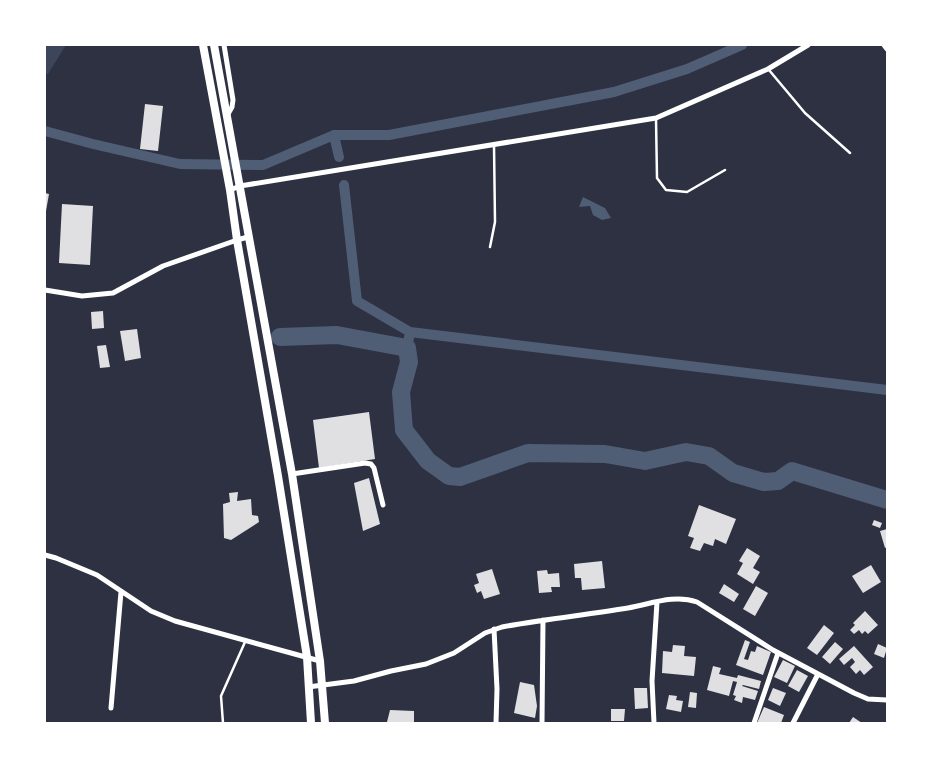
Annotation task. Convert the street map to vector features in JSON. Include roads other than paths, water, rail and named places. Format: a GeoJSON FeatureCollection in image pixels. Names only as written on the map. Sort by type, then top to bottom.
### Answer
{"type":"FeatureCollection","features":[{"type":"Feature","properties":{"kind":"main road"},"geometry":{"type":"LineString","coordinates":[[203,45],[230,190],[307,657],[311,723]]}},
{"type":"Feature","properties":{"kind":"main road"},"geometry":{"type":"LineString","coordinates":[[214,45],[292,474],[320,661],[325,723]]}},
{"type":"Feature","properties":{"kind":"street"},"geometry":{"type":"LineString","coordinates":[[224,45],[233,100],[228,118]]}},
{"type":"Feature","properties":{"kind":"street"},"geometry":{"type":"LineString","coordinates":[[230,190],[240,182],[494,145],[656,118],[768,69],[808,45]]}},
{"type":"Feature","properties":{"kind":"street"},"geometry":{"type":"LineString","coordinates":[[884,45],[887,49]]}},
{"type":"Feature","properties":{"kind":"street"},"geometry":{"type":"LineString","coordinates":[[45,290],[82,296],[113,293],[163,266],[237,240],[248,238]]}},
{"type":"Feature","properties":{"kind":"street"},"geometry":{"type":"LineString","coordinates":[[292,474],[366,463],[371,464],[374,468],[383,505]]}},
{"type":"Feature","properties":{"kind":"street"},"geometry":{"type":"LineString","coordinates":[[45,555],[97,575],[151,611],[175,621],[320,661]]}},
{"type":"Feature","properties":{"kind":"street"},"geometry":{"type":"LineString","coordinates":[[111,708],[121,592]]}},
{"type":"Feature","properties":{"kind":"street"},"geometry":{"type":"LineString","coordinates":[[308,688],[426,664],[454,653],[494,629],[628,608],[676,598],[697,602],[778,653],[868,699],[887,700]]}},
{"type":"Feature","properties":{"kind":"street"},"geometry":{"type":"LineString","coordinates":[[654,723],[652,681],[657,602]]}},
{"type":"Feature","properties":{"kind":"street"},"geometry":{"type":"LineString","coordinates":[[542,723],[544,620]]}},
{"type":"Feature","properties":{"kind":"street"},"geometry":{"type":"LineString","coordinates":[[494,629],[497,689],[496,723]]}},
{"type":"Feature","properties":{"kind":"street"},"geometry":{"type":"LineString","coordinates":[[754,723],[778,653]]}},
{"type":"Feature","properties":{"kind":"street"},"geometry":{"type":"LineString","coordinates":[[793,723],[818,674]]}},
{"type":"Feature","properties":{"kind":"lane"},"geometry":{"type":"LineString","coordinates":[[768,69],[805,114],[850,153]]}},
{"type":"Feature","properties":{"kind":"lane"},"geometry":{"type":"LineString","coordinates":[[656,118],[657,178],[666,190],[687,192],[725,170]]}},
{"type":"Feature","properties":{"kind":"lane"},"geometry":{"type":"LineString","coordinates":[[490,247],[495,222],[494,145]]}},
{"type":"Feature","properties":{"kind":"lane"},"geometry":{"type":"LineString","coordinates":[[223,723],[220,696],[246,640]]}},
{"type":"Feature","properties":{"kind":"waterway"},"geometry":{"type":"LineString","coordinates":[[45,131],[180,164],[263,165],[334,135],[389,135],[614,92],[687,69],[742,45]]}},
{"type":"Feature","properties":{"kind":"waterway"},"geometry":{"type":"LineString","coordinates":[[334,135],[339,157]]}},
{"type":"Feature","properties":{"kind":"waterway"},"geometry":{"type":"LineString","coordinates":[[344,185],[357,301],[410,332]]}},
{"type":"Feature","properties":{"kind":"waterway"},"geometry":{"type":"LineString","coordinates":[[407,348],[410,332],[887,390]]}},
{"type":"Feature","properties":{"kind":"waterway"},"geometry":{"type":"LineString","coordinates":[[280,337],[337,335],[407,348],[409,362],[401,392],[404,430],[428,461],[449,476],[460,477],[528,453],[605,454],[645,461],[686,452],[709,456],[733,473],[764,482],[778,481],[792,471],[887,500]]}}]}
